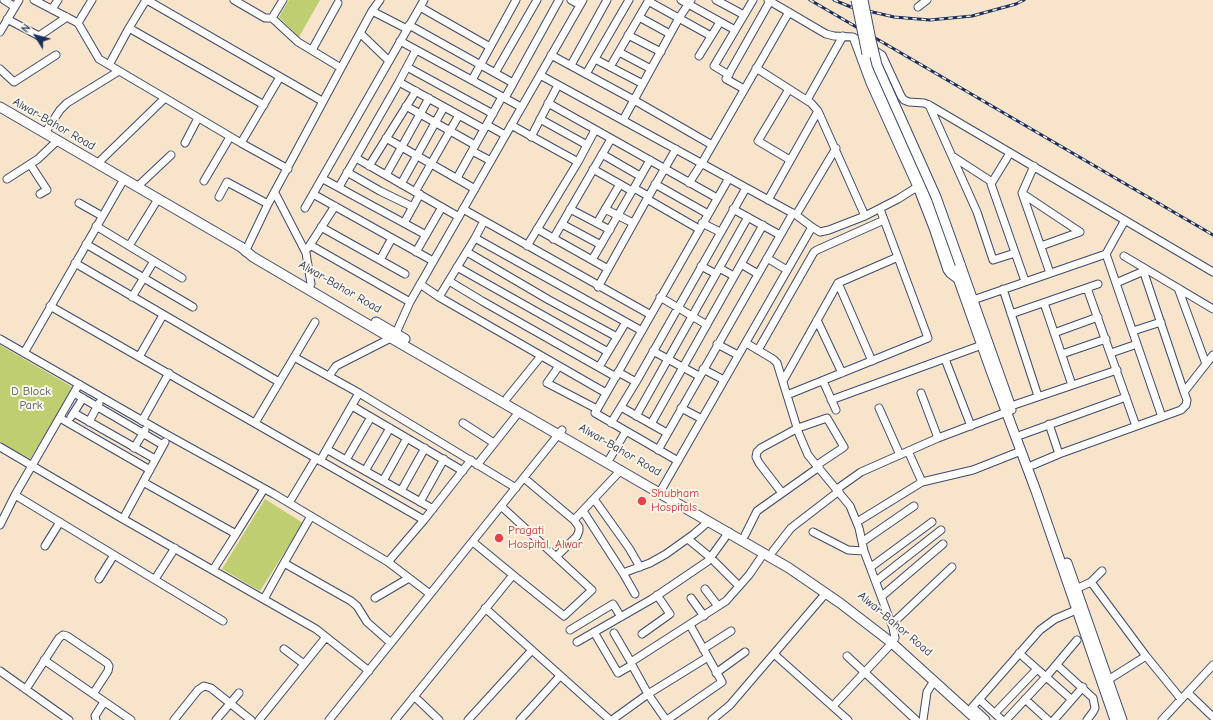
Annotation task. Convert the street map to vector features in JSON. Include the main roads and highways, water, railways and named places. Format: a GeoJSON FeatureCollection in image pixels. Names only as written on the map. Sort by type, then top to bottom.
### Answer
{"type":"FeatureCollection","features":[{"type":"Feature","properties":{"kind":"main road"},"geometry":{"type":"LineString","coordinates":[[856,0],[867,54],[877,82],[973,300],[1010,410],[1021,451],[1076,589],[1079,609],[1108,680],[1117,719]]}},
{"type":"Feature","properties":{"kind":"main road"},"geometry":{"type":"LineString","coordinates":[[863,0],[873,52],[936,197],[957,266],[958,280],[982,345],[1022,435],[1033,465],[1057,544],[1117,719]]}},
{"type":"Feature","properties":{"kind":"main road","name":"Alwar-Bahor Road"},"geometry":{"type":"LineString","coordinates":[[0,107],[394,336],[507,398],[621,470],[745,535],[893,640],[934,681],[985,720]]}},
{"type":"Feature","properties":{"kind":"main road","name":"Alwar-Bahor Road"},"geometry":{"type":"LineString","coordinates":[[244,249],[311,284],[519,412],[610,458],[709,521],[769,552],[839,594],[893,640],[970,710],[977,720]]}},
{"type":"Feature","properties":{"kind":"railway"},"geometry":{"type":"LineString","coordinates":[[810,0],[1213,235]]}},
{"type":"Feature","properties":{"kind":"railway"},"geometry":{"type":"LineString","coordinates":[[834,0],[851,7],[894,17],[930,20],[972,16],[1016,4],[1024,0]]}},
{"type":"Feature","properties":{"kind":"place","name":"Shubham Hospitals"},"geometry":{"type":"Point","coordinates":[642,501]}},
{"type":"Feature","properties":{"kind":"place","name":"Pragati Hospital, Alwar"},"geometry":{"type":"Point","coordinates":[499,538]}},
{"type":"Feature","properties":{"kind":"park label","name":"D Block Park"},"geometry":{"type":"Point","coordinates":[31,399]}}]}
